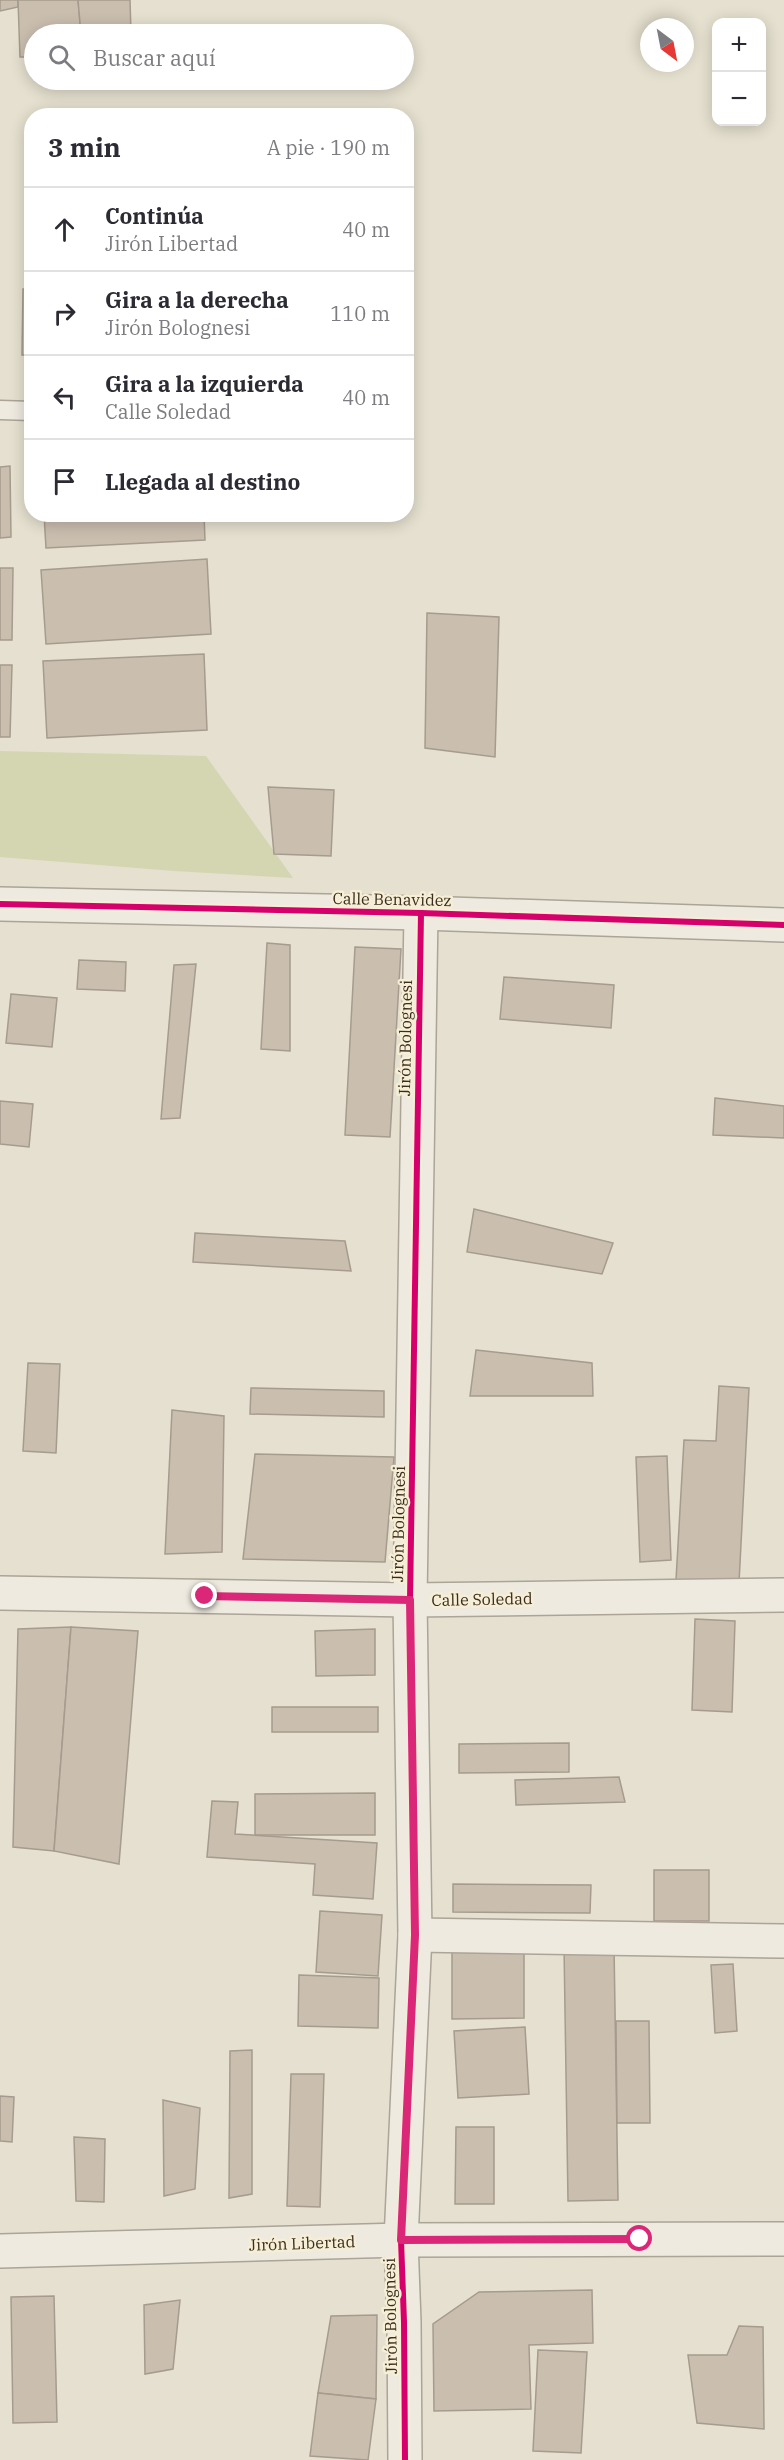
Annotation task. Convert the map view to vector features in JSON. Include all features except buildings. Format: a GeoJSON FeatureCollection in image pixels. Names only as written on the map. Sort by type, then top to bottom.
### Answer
{"type":"FeatureCollection","features":[{"type":"Feature","properties":{"kind":"street","name":"Calle Benavidez"},"geometry":{"type":"LineString","coordinates":[[0,904],[421,913],[784,925]]}},
{"type":"Feature","properties":{"kind":"street","name":"Jirón Bolognesi"},"geometry":{"type":"LineString","coordinates":[[405,2460],[401,2240],[415,1935],[410,1600],[421,913]]}},
{"type":"Feature","properties":{"kind":"street","name":"Calle Soledad"},"geometry":{"type":"LineString","coordinates":[[0,1593],[410,1600],[784,1595]]}},
{"type":"Feature","properties":{"kind":"street"},"geometry":{"type":"LineString","coordinates":[[415,1935],[784,1941]]}},
{"type":"Feature","properties":{"kind":"street","name":"Jirón Libertad"},"geometry":{"type":"LineString","coordinates":[[0,2251],[401,2240],[784,2239]]}},
{"type":"Feature","properties":{"kind":"lane"},"geometry":{"type":"LineString","coordinates":[[0,410],[24,411]]}},
{"type":"Feature","properties":{"kind":"green space"},"geometry":{"type":"Polygon","coordinates":[[[0,751],[206,756],[293,878],[0,857],[0,751]]]}},
{"type":"Feature","properties":{"kind":"cycle path"},"geometry":{"type":"LineString","coordinates":[[0,904],[421,913],[784,925]]}},
{"type":"Feature","properties":{"kind":"cycle path"},"geometry":{"type":"LineString","coordinates":[[405,2460],[401,2240],[415,1935],[410,1600],[421,913]]}},
{"type":"Feature","properties":{"kind":"route"},"geometry":{"type":"LineString","coordinates":[[205,1596],[410,1600],[415,1935],[401,2240],[640,2239]]}}]}
